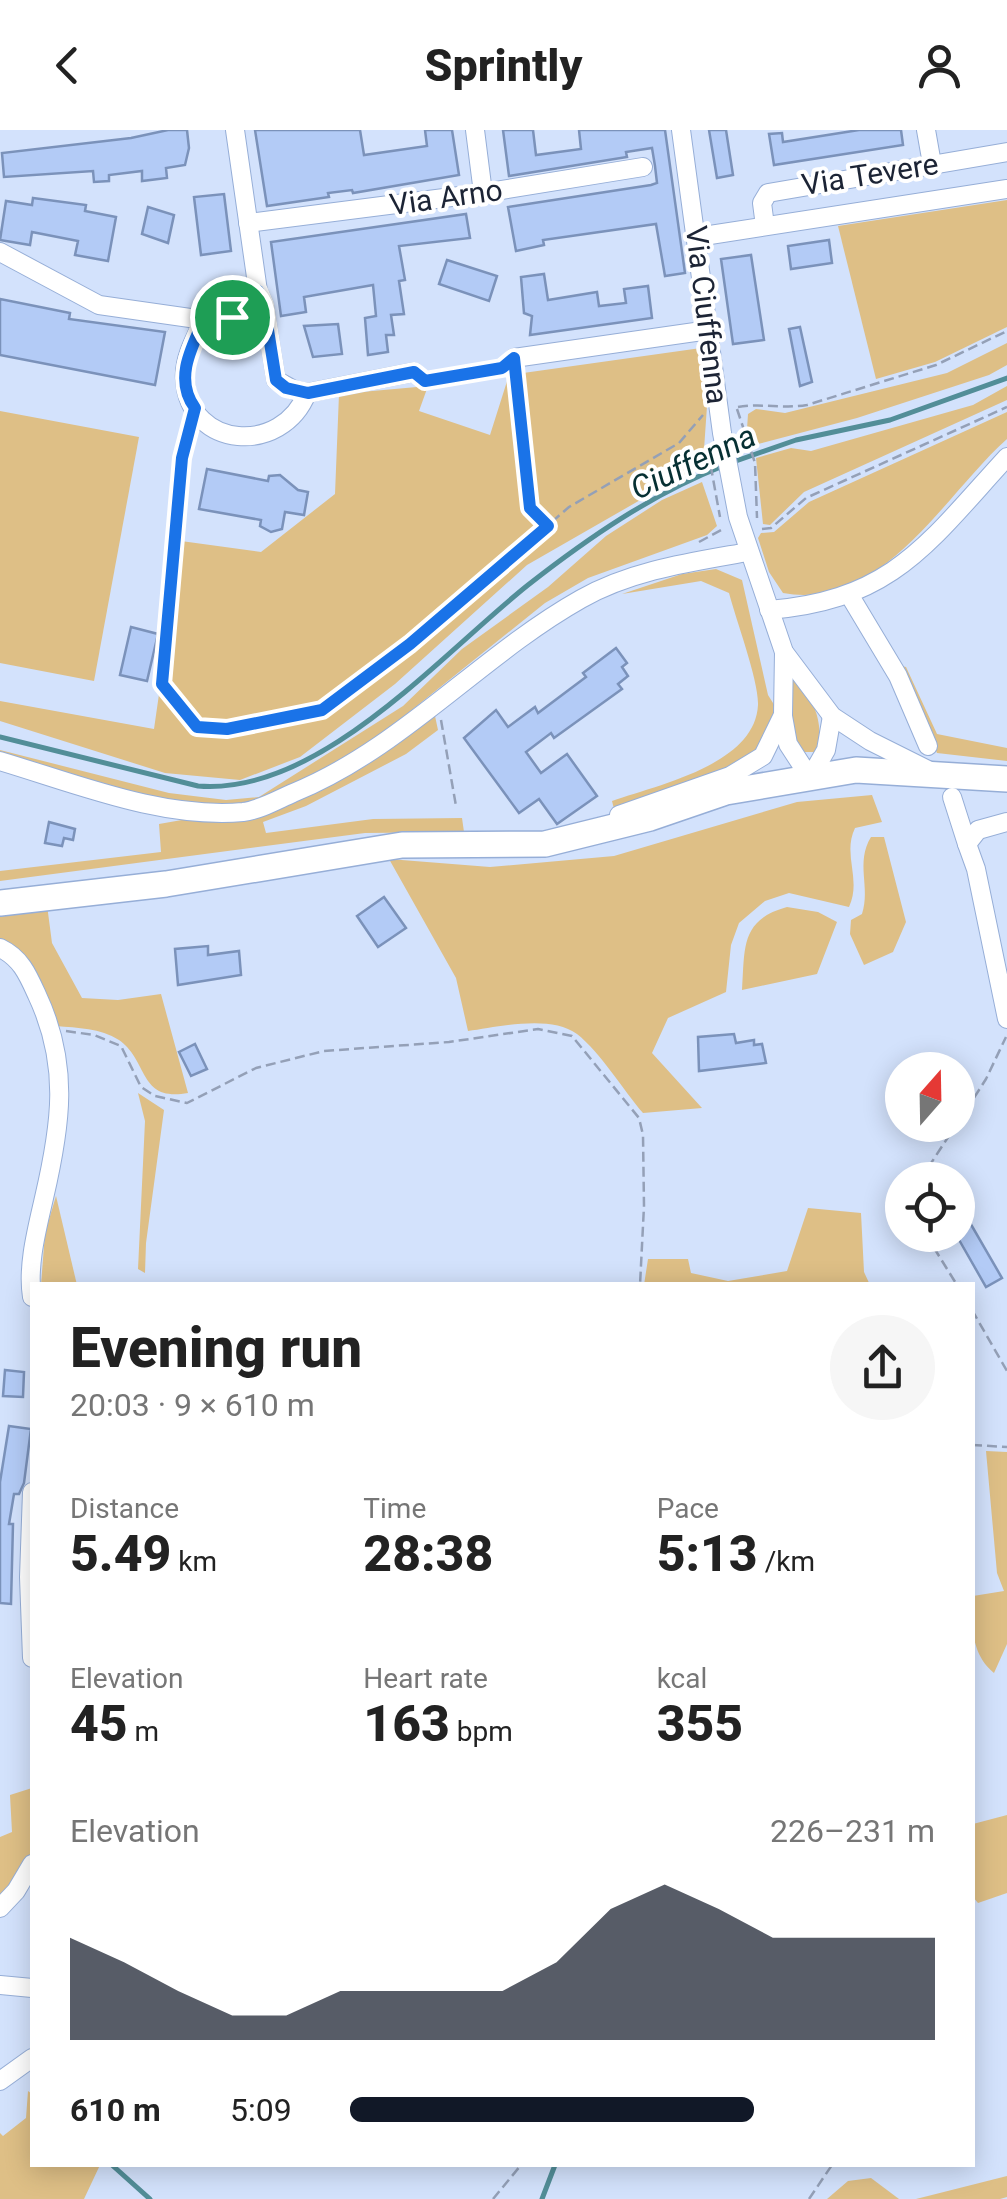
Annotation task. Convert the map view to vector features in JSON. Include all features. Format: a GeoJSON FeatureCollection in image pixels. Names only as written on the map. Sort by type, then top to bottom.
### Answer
{"type":"FeatureCollection","features":[{"type":"Feature","properties":{"kind":"main road"},"geometry":{"type":"LineString","coordinates":[[0,903],[166,884],[402,845],[545,844],[726,792],[856,770],[1007,780]]}},
{"type":"Feature","properties":{"kind":"street"},"geometry":{"type":"LineString","coordinates":[[235,130],[258,291],[264,305],[276,380],[308,393],[414,372]]}},
{"type":"Feature","properties":{"kind":"street"},"geometry":{"type":"LineString","coordinates":[[475,130],[483,193]]}},
{"type":"Feature","properties":{"kind":"street","name":"Via Ciuffenna"},"geometry":{"type":"LineString","coordinates":[[681,130],[738,527],[784,652],[832,716],[870,741],[935,774]]}},
{"type":"Feature","properties":{"kind":"street"},"geometry":{"type":"LineString","coordinates":[[926,130],[932,164]]}},
{"type":"Feature","properties":{"kind":"street","name":"Via Tevere"},"geometry":{"type":"LineString","coordinates":[[765,226],[762,203],[768,193],[1007,152]]}},
{"type":"Feature","properties":{"kind":"street","name":"Via Arno"},"geometry":{"type":"LineString","coordinates":[[248,222],[483,193],[643,167]]}},
{"type":"Feature","properties":{"kind":"street","name":"Via Tevere"},"geometry":{"type":"LineString","coordinates":[[697,237],[1007,189]]}},
{"type":"Feature","properties":{"kind":"street"},"geometry":{"type":"LineString","coordinates":[[0,252],[99,305],[204,320],[252,310],[258,291]]}},
{"type":"Feature","properties":{"kind":"street"},"geometry":{"type":"LineString","coordinates":[[204,320],[184,375],[187,397],[207,423],[232,437],[256,438],[281,428],[301,409],[308,393]]}},
{"type":"Feature","properties":{"kind":"street"},"geometry":{"type":"LineString","coordinates":[[514,358],[709,330]]}},
{"type":"Feature","properties":{"kind":"street"},"geometry":{"type":"LineString","coordinates":[[768,610],[805,607],[850,596],[905,566],[1007,457]]}},
{"type":"Feature","properties":{"kind":"street"},"geometry":{"type":"LineString","coordinates":[[0,761],[186,810],[249,812],[334,776],[549,620],[604,587],[676,565],[738,527]]}},
{"type":"Feature","properties":{"kind":"street"},"geometry":{"type":"LineString","coordinates":[[850,596],[898,676],[928,746]]}},
{"type":"Feature","properties":{"kind":"street"},"geometry":{"type":"LineString","coordinates":[[784,652],[783,715],[788,744],[810,778],[826,750],[832,716]]}},
{"type":"Feature","properties":{"kind":"street"},"geometry":{"type":"LineString","coordinates":[[581,835],[611,818],[730,776],[764,756],[783,715]]}},
{"type":"Feature","properties":{"kind":"street"},"geometry":{"type":"LineString","coordinates":[[952,798],[976,869],[1007,1019]]}},
{"type":"Feature","properties":{"kind":"street"},"geometry":{"type":"LineString","coordinates":[[967,844],[978,830],[1007,822]]}},
{"type":"Feature","properties":{"kind":"street"},"geometry":{"type":"LineString","coordinates":[[0,948],[25,969],[60,1060],[60,1102],[37,1230],[33,1282]]}},
{"type":"Feature","properties":{"kind":"street"},"geometry":{"type":"LineString","coordinates":[[30,1532],[30,1616]]}},
{"type":"Feature","properties":{"kind":"street"},"geometry":{"type":"LineString","coordinates":[[0,1908],[16,1892],[30,1868]]}},
{"type":"Feature","properties":{"kind":"street"},"geometry":{"type":"LineString","coordinates":[[0,1985],[30,1988]]}},
{"type":"Feature","properties":{"kind":"street"},"geometry":{"type":"LineString","coordinates":[[0,2082],[30,2060]]}},
{"type":"Feature","properties":{"kind":"path"},"geometry":{"type":"LineString","coordinates":[[736,407],[807,405],[936,365],[1007,331]]}},
{"type":"Feature","properties":{"kind":"path"},"geometry":{"type":"LineString","coordinates":[[514,358],[530,508],[548,526]]}},
{"type":"Feature","properties":{"kind":"path"},"geometry":{"type":"LineString","coordinates":[[414,372],[425,381],[502,368],[514,358]]}},
{"type":"Feature","properties":{"kind":"path"},"geometry":{"type":"LineString","coordinates":[[738,527],[771,528],[806,498],[1007,407]]}},
{"type":"Feature","properties":{"kind":"path"},"geometry":{"type":"LineString","coordinates":[[195,408],[182,458],[162,684],[197,727],[227,729],[322,710],[410,644],[569,507],[679,443],[708,410]]}},
{"type":"Feature","properties":{"kind":"path"},"geometry":{"type":"LineString","coordinates":[[738,527],[754,463],[744,432]]}},
{"type":"Feature","properties":{"kind":"path"},"geometry":{"type":"LineString","coordinates":[[708,448],[707,462],[738,527]]}},
{"type":"Feature","properties":{"kind":"path"},"geometry":{"type":"LineString","coordinates":[[438,703],[456,806]]}},
{"type":"Feature","properties":{"kind":"path"},"geometry":{"type":"LineString","coordinates":[[50,1029],[94,1035],[121,1046],[141,1086],[155,1096],[187,1102],[256,1068],[324,1051],[449,1042],[538,1030],[572,1036],[639,1118],[643,1135],[644,1206],[640,1282]]}},
{"type":"Feature","properties":{"kind":"path"},"geometry":{"type":"LineString","coordinates":[[975,1096],[1007,1036]]}},
{"type":"Feature","properties":{"kind":"path"},"geometry":{"type":"LineString","coordinates":[[937,1252],[955,1282]]}},
{"type":"Feature","properties":{"kind":"path"},"geometry":{"type":"LineString","coordinates":[[975,1315],[1007,1371]]}},
{"type":"Feature","properties":{"kind":"path"},"geometry":{"type":"LineString","coordinates":[[975,1445],[1007,1447]]}},
{"type":"Feature","properties":{"kind":"path"},"geometry":{"type":"LineString","coordinates":[[493,2199],[519,2167]]}},
{"type":"Feature","properties":{"kind":"path"},"geometry":{"type":"LineString","coordinates":[[810,2199],[831,2167]]}},
{"type":"Feature","properties":{"kind":"shaded area"},"geometry":{"type":"Polygon","coordinates":[[[1007,200],[1007,327],[935,362],[876,379],[838,226],[1007,200]]]}},
{"type":"Feature","properties":{"kind":"shaded area"},"geometry":{"type":"Polygon","coordinates":[[[1007,343],[1007,365],[989,375],[857,418],[754,445],[747,429],[748,414],[756,409],[785,413],[947,373],[1007,343]]]}},
{"type":"Feature","properties":{"kind":"shaded area"},"geometry":{"type":"Polygon","coordinates":[[[701,348],[707,406],[703,464],[527,565],[395,684],[300,757],[240,780],[165,773],[0,721],[0,701],[154,729],[181,541],[261,552],[335,494],[339,394],[428,386],[419,411],[490,435],[509,375],[701,348]]]}},
{"type":"Feature","properties":{"kind":"shaded area"},"geometry":{"type":"Polygon","coordinates":[[[1007,386],[1007,400],[804,492],[770,525],[763,524],[756,458],[791,448],[811,451],[973,405],[1007,386]]]}},
{"type":"Feature","properties":{"kind":"shaded area"},"geometry":{"type":"Polygon","coordinates":[[[0,411],[139,437],[94,681],[0,663],[0,411]]]}},
{"type":"Feature","properties":{"kind":"shaded area"},"geometry":{"type":"Polygon","coordinates":[[[1007,412],[1007,439],[909,544],[881,567],[851,584],[819,594],[783,593],[769,572],[758,538],[761,533],[774,532],[809,502],[1007,412]]]}},
{"type":"Feature","properties":{"kind":"shaded area"},"geometry":{"type":"Polygon","coordinates":[[[702,482],[717,526],[707,535],[588,578],[545,603],[362,750],[249,807],[201,809],[102,787],[0,757],[0,750],[169,793],[226,800],[259,797],[403,706],[462,649],[548,587],[606,536],[662,500],[702,482]]]}},
{"type":"Feature","properties":{"kind":"shaded area"},"geometry":{"type":"Polygon","coordinates":[[[716,569],[742,580],[768,695],[778,711],[756,752],[716,773],[614,809],[612,801],[701,770],[722,758],[753,726],[757,694],[729,593],[701,581],[622,594],[682,574],[716,569]]]}},
{"type":"Feature","properties":{"kind":"shaded area"},"geometry":{"type":"Polygon","coordinates":[[[897,665],[906,667],[937,734],[1007,748],[1007,761],[937,753],[897,665]]]}},
{"type":"Feature","properties":{"kind":"shaded area"},"geometry":{"type":"Polygon","coordinates":[[[789,676],[805,691],[815,710],[819,730],[817,752],[802,752],[795,745],[789,676]]]}},
{"type":"Feature","properties":{"kind":"shaded area"},"geometry":{"type":"Polygon","coordinates":[[[435,716],[438,730],[406,754],[306,806],[263,822],[266,833],[373,819],[462,818],[464,832],[365,833],[0,881],[0,871],[161,852],[159,824],[291,801],[365,766],[435,716]]]}},
{"type":"Feature","properties":{"kind":"shaded area"},"geometry":{"type":"Polygon","coordinates":[[[872,795],[882,822],[855,828],[850,848],[854,887],[849,907],[789,893],[765,901],[739,923],[731,945],[726,992],[668,1018],[652,1053],[702,1108],[643,1113],[594,1051],[566,1028],[539,1023],[468,1031],[456,978],[389,859],[490,867],[614,856],[797,802],[872,795]]]}},
{"type":"Feature","properties":{"kind":"shaded area"},"geometry":{"type":"Polygon","coordinates":[[[871,837],[884,837],[906,922],[893,952],[864,965],[850,934],[851,920],[862,914],[864,856],[871,837]]]}},
{"type":"Feature","properties":{"kind":"shaded area"},"geometry":{"type":"Polygon","coordinates":[[[47,905],[52,943],[82,998],[118,1000],[161,994],[188,1093],[172,1094],[152,1086],[129,1049],[112,1036],[56,1026],[0,943],[0,910],[47,905]]]}},
{"type":"Feature","properties":{"kind":"shaded area"},"geometry":{"type":"Polygon","coordinates":[[[787,907],[818,912],[837,922],[817,974],[742,990],[745,949],[753,928],[787,907]]]}},
{"type":"Feature","properties":{"kind":"shaded area"},"geometry":{"type":"Polygon","coordinates":[[[138,1093],[164,1110],[145,1273],[138,1269],[145,1121],[138,1093]]]}},
{"type":"Feature","properties":{"kind":"shaded area"},"geometry":{"type":"Polygon","coordinates":[[[56,1196],[76,1282],[41,1282],[45,1233],[56,1196]]]}},
{"type":"Feature","properties":{"kind":"shaded area"},"geometry":{"type":"Polygon","coordinates":[[[808,1208],[861,1213],[864,1272],[869,1282],[644,1282],[648,1259],[688,1259],[691,1273],[728,1281],[787,1271],[808,1208]]]}},
{"type":"Feature","properties":{"kind":"shaded area"},"geometry":{"type":"Polygon","coordinates":[[[986,1451],[1007,1452],[1007,1644],[994,1673],[980,1657],[975,1641],[975,1596],[1004,1591],[997,1573],[986,1451]]]}},
{"type":"Feature","properties":{"kind":"shaded area"},"geometry":{"type":"Polygon","coordinates":[[[30,1789],[30,1860],[0,1899],[0,1837],[12,1832],[10,1795],[30,1789]]]}},
{"type":"Feature","properties":{"kind":"shaded area"},"geometry":{"type":"Polygon","coordinates":[[[1007,1815],[1007,1893],[978,1903],[975,1899],[975,1823],[1007,1815]]]}},
{"type":"Feature","properties":{"kind":"shaded area"},"geometry":{"type":"Polygon","coordinates":[[[28,2091],[30,2167],[99,2167],[84,2199],[0,2199],[0,2133],[3,2136],[26,2118],[28,2091]]]}},
{"type":"Feature","properties":{"kind":"shaded area"},"geometry":{"type":"Polygon","coordinates":[[[1007,2176],[1007,2197],[1000,2199],[916,2199],[1007,2176]]]}},
{"type":"Feature","properties":{"kind":"shaded area"},"geometry":{"type":"Polygon","coordinates":[[[871,2178],[899,2199],[827,2199],[848,2181],[871,2178]]]}},
{"type":"Feature","properties":{"kind":"building"},"geometry":{"type":"Polygon","coordinates":[[[187,130],[189,148],[185,165],[166,168],[167,178],[142,181],[142,171],[109,175],[109,181],[94,182],[93,171],[4,177],[2,153],[187,130]]]}},
{"type":"Feature","properties":{"kind":"building"},"geometry":{"type":"Polygon","coordinates":[[[255,130],[360,130],[364,155],[427,146],[425,130],[452,130],[459,175],[353,193],[328,193],[329,197],[267,206],[255,130]]]}},
{"type":"Feature","properties":{"kind":"building"},"geometry":{"type":"Polygon","coordinates":[[[503,130],[533,130],[536,155],[581,149],[579,130],[665,130],[685,273],[665,276],[656,224],[543,240],[544,245],[516,251],[508,207],[657,183],[652,148],[626,152],[627,157],[509,176],[503,130]]]}},
{"type":"Feature","properties":{"kind":"building"},"geometry":{"type":"Polygon","coordinates":[[[709,130],[726,130],[733,175],[717,178],[709,130]]]}},
{"type":"Feature","properties":{"kind":"building"},"geometry":{"type":"Polygon","coordinates":[[[859,130],[901,130],[903,145],[774,165],[769,134],[782,133],[783,142],[859,130]]]}},
{"type":"Feature","properties":{"kind":"building"},"geometry":{"type":"Polygon","coordinates":[[[224,194],[231,251],[201,255],[194,197],[224,194]]]}},
{"type":"Feature","properties":{"kind":"building"},"geometry":{"type":"Polygon","coordinates":[[[33,198],[86,205],[85,211],[116,217],[108,261],[75,255],[78,241],[32,232],[30,245],[0,240],[6,201],[32,205],[33,198]]]}},
{"type":"Feature","properties":{"kind":"building"},"geometry":{"type":"Polygon","coordinates":[[[148,207],[174,215],[168,243],[142,234],[148,207]]]}},
{"type":"Feature","properties":{"kind":"building"},"geometry":{"type":"Polygon","coordinates":[[[466,214],[470,238],[399,246],[405,280],[399,281],[404,314],[391,315],[394,335],[386,335],[388,352],[368,355],[365,318],[376,316],[373,285],[304,297],[306,312],[281,316],[271,242],[466,214]]]}},
{"type":"Feature","properties":{"kind":"building"},"geometry":{"type":"Polygon","coordinates":[[[829,240],[832,263],[791,269],[788,246],[829,240]]]}},
{"type":"Feature","properties":{"kind":"building"},"geometry":{"type":"Polygon","coordinates":[[[751,255],[764,340],[733,344],[721,259],[751,255]]]}},
{"type":"Feature","properties":{"kind":"building"},"geometry":{"type":"Polygon","coordinates":[[[447,260],[497,276],[489,301],[439,284],[447,260]]]}},
{"type":"Feature","properties":{"kind":"building"},"geometry":{"type":"Polygon","coordinates":[[[544,274],[548,300],[597,292],[599,306],[626,303],[624,289],[648,286],[652,318],[530,335],[532,316],[524,313],[521,277],[544,274]]]}},
{"type":"Feature","properties":{"kind":"building"},"geometry":{"type":"Polygon","coordinates":[[[0,299],[70,313],[69,319],[165,332],[155,385],[0,355],[0,299]]]}},
{"type":"Feature","properties":{"kind":"building"},"geometry":{"type":"Polygon","coordinates":[[[338,324],[342,354],[313,357],[304,326],[338,324]]]}},
{"type":"Feature","properties":{"kind":"building"},"geometry":{"type":"Polygon","coordinates":[[[800,327],[812,382],[800,386],[789,329],[800,327]]]}},
{"type":"Feature","properties":{"kind":"building"},"geometry":{"type":"Polygon","coordinates":[[[207,469],[268,481],[269,476],[280,475],[298,490],[308,492],[304,515],[285,512],[282,529],[271,532],[260,526],[261,520],[199,509],[207,469]]]}},
{"type":"Feature","properties":{"kind":"building"},"geometry":{"type":"Polygon","coordinates":[[[131,627],[158,634],[147,681],[120,675],[131,627]]]}},
{"type":"Feature","properties":{"kind":"building"},"geometry":{"type":"Polygon","coordinates":[[[616,648],[627,663],[622,667],[628,676],[618,684],[622,689],[554,738],[551,733],[526,752],[541,773],[567,754],[597,796],[557,824],[539,799],[519,813],[464,738],[496,710],[508,727],[535,707],[538,713],[586,677],[583,673],[616,648]]]}},
{"type":"Feature","properties":{"kind":"building"},"geometry":{"type":"Polygon","coordinates":[[[49,822],[75,829],[73,840],[64,838],[62,846],[45,843],[49,822]]]}},
{"type":"Feature","properties":{"kind":"building"},"geometry":{"type":"Polygon","coordinates":[[[384,897],[406,928],[378,947],[357,916],[384,897]]]}},
{"type":"Feature","properties":{"kind":"building"},"geometry":{"type":"Polygon","coordinates":[[[208,946],[208,955],[239,951],[241,975],[178,985],[175,949],[208,946]]]}},
{"type":"Feature","properties":{"kind":"building"},"geometry":{"type":"Polygon","coordinates":[[[734,1034],[736,1043],[754,1040],[754,1045],[762,1044],[766,1063],[699,1071],[698,1037],[734,1034]]]}},
{"type":"Feature","properties":{"kind":"building"},"geometry":{"type":"Polygon","coordinates":[[[195,1044],[207,1069],[191,1076],[179,1052],[195,1044]]]}},
{"type":"Feature","properties":{"kind":"building"},"geometry":{"type":"Polygon","coordinates":[[[975,1231],[1002,1278],[986,1287],[966,1252],[975,1252],[975,1231]]]}},
{"type":"Feature","properties":{"kind":"building"},"geometry":{"type":"Polygon","coordinates":[[[5,1370],[24,1372],[23,1397],[3,1396],[5,1370]]]}},
{"type":"Feature","properties":{"kind":"building"},"geometry":{"type":"Polygon","coordinates":[[[9,1426],[30,1429],[24,1483],[19,1494],[14,1494],[9,1524],[13,1524],[11,1604],[0,1603],[0,1482],[9,1426]]]}},
{"type":"Feature","properties":{"kind":"waterway","name":"Ciuffenna"},"geometry":{"type":"LineString","coordinates":[[733,462],[796,440],[890,420],[1007,378]]}},
{"type":"Feature","properties":{"kind":"waterway","name":"Ciuffenna"},"geometry":{"type":"LineString","coordinates":[[0,737],[198,786],[243,783],[288,769],[375,716],[528,585],[597,534],[671,490],[723,466]]}},
{"type":"Feature","properties":{"kind":"waterway"},"geometry":{"type":"LineString","coordinates":[[114,2167],[150,2199]]}},
{"type":"Feature","properties":{"kind":"waterway"},"geometry":{"type":"LineString","coordinates":[[542,2199],[554,2167]]}},
{"type":"Feature","properties":{"kind":"route"},"geometry":{"type":"LineString","coordinates":[[258,291],[264,305],[276,380],[286,388],[308,393],[414,372],[425,381],[502,368],[514,358],[530,508],[548,526],[410,644],[322,710],[227,729],[197,727],[162,684],[182,458],[195,408],[187,397],[184,375],[204,320],[232,317],[252,310],[258,291]]}}]}
